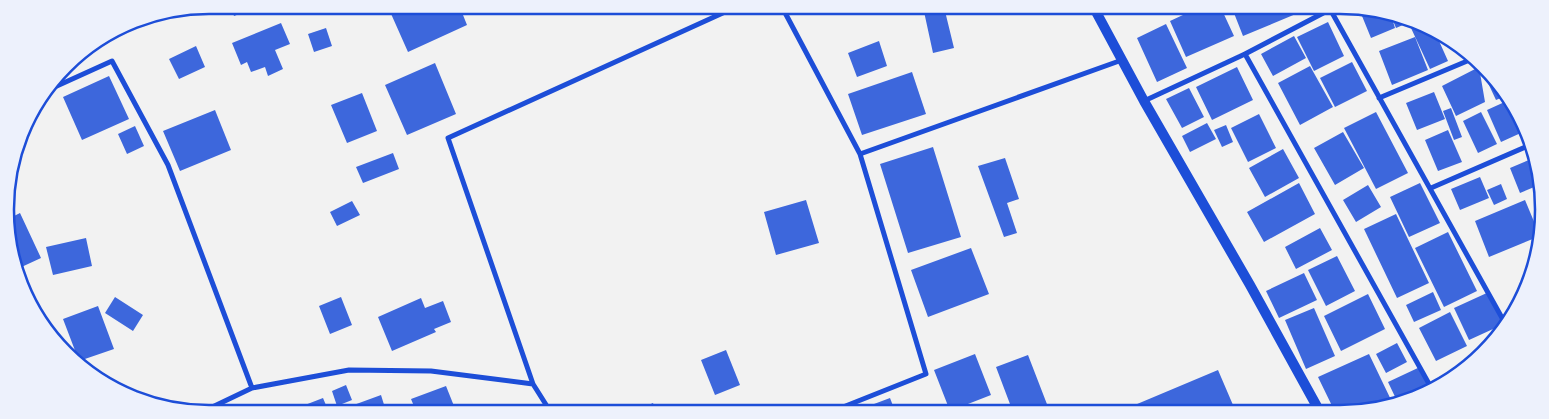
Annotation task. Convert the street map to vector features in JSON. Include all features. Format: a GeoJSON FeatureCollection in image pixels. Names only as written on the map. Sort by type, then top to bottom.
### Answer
{"type":"FeatureCollection","features":[{"type":"Feature","properties":{"kind":"main road"},"geometry":{"type":"LineString","coordinates":[[1097,14],[1144,101],[1250,285],[1316,405]]}},
{"type":"Feature","properties":{"kind":"street"},"geometry":{"type":"LineString","coordinates":[[546,405],[533,384],[448,138],[721,14]]}},
{"type":"Feature","properties":{"kind":"street"},"geometry":{"type":"LineString","coordinates":[[786,14],[860,154],[926,374],[848,405]]}},
{"type":"Feature","properties":{"kind":"street"},"geometry":{"type":"LineString","coordinates":[[1144,101],[1245,54],[1321,14]]}},
{"type":"Feature","properties":{"kind":"street"},"geometry":{"type":"LineString","coordinates":[[1334,14],[1502,318]]}},
{"type":"Feature","properties":{"kind":"street"},"geometry":{"type":"LineString","coordinates":[[1245,54],[1429,383]]}},
{"type":"Feature","properties":{"kind":"street"},"geometry":{"type":"LineString","coordinates":[[860,154],[1122,60]]}},
{"type":"Feature","properties":{"kind":"street"},"geometry":{"type":"LineString","coordinates":[[57,86],[112,61],[168,165],[252,388]]}},
{"type":"Feature","properties":{"kind":"street"},"geometry":{"type":"LineString","coordinates":[[1379,98],[1468,61]]}},
{"type":"Feature","properties":{"kind":"street"},"geometry":{"type":"LineString","coordinates":[[1431,188],[1525,147]]}},
{"type":"Feature","properties":{"kind":"street"},"geometry":{"type":"LineString","coordinates":[[216,405],[252,388],[349,370],[431,370],[533,384]]}},
{"type":"Feature","properties":{"kind":"building"},"geometry":{"type":"Polygon","coordinates":[[[391,14],[465,14],[463,15],[467,25],[408,52],[391,14]]]}},
{"type":"Feature","properties":{"kind":"building"},"geometry":{"type":"Polygon","coordinates":[[[925,14],[946,14],[954,48],[933,53],[925,14]]]}},
{"type":"Feature","properties":{"kind":"building"},"geometry":{"type":"Polygon","coordinates":[[[1185,14],[1224,14],[1234,36],[1186,57],[1170,21],[1185,14]]]}},
{"type":"Feature","properties":{"kind":"building"},"geometry":{"type":"Polygon","coordinates":[[[1234,14],[1296,14],[1243,36],[1234,14]]]}},
{"type":"Feature","properties":{"kind":"building"},"geometry":{"type":"Polygon","coordinates":[[[1362,16],[1393,21],[1395,28],[1371,38],[1362,16]]]}},
{"type":"Feature","properties":{"kind":"building"},"geometry":{"type":"Polygon","coordinates":[[[1393,21],[1404,25],[1396,28],[1393,21]]]}},
{"type":"Feature","properties":{"kind":"building"},"geometry":{"type":"Polygon","coordinates":[[[1328,22],[1344,56],[1314,71],[1297,37],[1328,22]]]}},
{"type":"Feature","properties":{"kind":"building"},"geometry":{"type":"Polygon","coordinates":[[[281,23],[290,44],[275,50],[283,69],[268,76],[265,67],[251,72],[247,62],[241,65],[232,43],[281,23]]]}},
{"type":"Feature","properties":{"kind":"building"},"geometry":{"type":"Polygon","coordinates":[[[1166,24],[1187,68],[1157,82],[1137,38],[1166,24]]]}},
{"type":"Feature","properties":{"kind":"building"},"geometry":{"type":"Polygon","coordinates":[[[326,28],[332,46],[314,52],[308,34],[326,28]]]}},
{"type":"Feature","properties":{"kind":"building"},"geometry":{"type":"Polygon","coordinates":[[[1411,28],[1439,41],[1448,61],[1430,69],[1411,28]]]}},
{"type":"Feature","properties":{"kind":"building"},"geometry":{"type":"Polygon","coordinates":[[[1294,36],[1306,58],[1273,76],[1261,54],[1294,36]]]}},
{"type":"Feature","properties":{"kind":"building"},"geometry":{"type":"Polygon","coordinates":[[[1415,37],[1428,70],[1392,85],[1379,51],[1415,37]]]}},
{"type":"Feature","properties":{"kind":"building"},"geometry":{"type":"Polygon","coordinates":[[[879,41],[887,66],[857,77],[848,53],[879,41]]]}},
{"type":"Feature","properties":{"kind":"building"},"geometry":{"type":"Polygon","coordinates":[[[196,46],[205,67],[179,79],[169,59],[196,46]]]}},
{"type":"Feature","properties":{"kind":"building"},"geometry":{"type":"Polygon","coordinates":[[[1352,62],[1367,91],[1335,107],[1320,78],[1352,62]]]}},
{"type":"Feature","properties":{"kind":"building"},"geometry":{"type":"Polygon","coordinates":[[[435,63],[456,114],[407,135],[385,85],[435,63]]]}},
{"type":"Feature","properties":{"kind":"building"},"geometry":{"type":"Polygon","coordinates":[[[1310,66],[1333,107],[1300,125],[1278,83],[1310,66]]]}},
{"type":"Feature","properties":{"kind":"building"},"geometry":{"type":"Polygon","coordinates":[[[1237,67],[1253,100],[1212,120],[1196,87],[1237,67]]]}},
{"type":"Feature","properties":{"kind":"building"},"geometry":{"type":"Polygon","coordinates":[[[1476,69],[1480,73],[1485,102],[1456,116],[1442,86],[1476,69]]]}},
{"type":"Feature","properties":{"kind":"building"},"geometry":{"type":"Polygon","coordinates":[[[912,72],[926,114],[862,135],[848,94],[912,72]]]}},
{"type":"Feature","properties":{"kind":"building"},"geometry":{"type":"Polygon","coordinates":[[[109,76],[129,119],[82,140],[63,97],[109,76]]]}},
{"type":"Feature","properties":{"kind":"building"},"geometry":{"type":"Polygon","coordinates":[[[1486,79],[1500,98],[1496,100],[1486,79]]]}},
{"type":"Feature","properties":{"kind":"building"},"geometry":{"type":"Polygon","coordinates":[[[1189,88],[1204,117],[1182,128],[1166,99],[1189,88]]]}},
{"type":"Feature","properties":{"kind":"building"},"geometry":{"type":"Polygon","coordinates":[[[1434,92],[1445,119],[1417,130],[1406,103],[1434,92]]]}},
{"type":"Feature","properties":{"kind":"building"},"geometry":{"type":"Polygon","coordinates":[[[362,93],[377,131],[347,143],[331,105],[362,93]]]}},
{"type":"Feature","properties":{"kind":"building"},"geometry":{"type":"Polygon","coordinates":[[[1503,103],[1519,134],[1501,142],[1487,110],[1503,103]]]}},
{"type":"Feature","properties":{"kind":"building"},"geometry":{"type":"Polygon","coordinates":[[[1451,108],[1462,137],[1454,140],[1443,111],[1451,108]]]}},
{"type":"Feature","properties":{"kind":"building"},"geometry":{"type":"Polygon","coordinates":[[[215,110],[231,150],[180,171],[163,131],[215,110]]]}},
{"type":"Feature","properties":{"kind":"building"},"geometry":{"type":"Polygon","coordinates":[[[1376,112],[1408,173],[1376,189],[1344,128],[1376,112]]]}},
{"type":"Feature","properties":{"kind":"building"},"geometry":{"type":"Polygon","coordinates":[[[1481,112],[1497,144],[1478,153],[1463,121],[1481,112]]]}},
{"type":"Feature","properties":{"kind":"building"},"geometry":{"type":"Polygon","coordinates":[[[1259,114],[1276,148],[1248,162],[1231,128],[1259,114]]]}},
{"type":"Feature","properties":{"kind":"building"},"geometry":{"type":"Polygon","coordinates":[[[1207,123],[1216,139],[1190,152],[1182,136],[1207,123]]]}},
{"type":"Feature","properties":{"kind":"building"},"geometry":{"type":"Polygon","coordinates":[[[1226,125],[1233,142],[1222,147],[1214,130],[1226,125]]]}},
{"type":"Feature","properties":{"kind":"building"},"geometry":{"type":"Polygon","coordinates":[[[135,126],[144,146],[127,154],[118,134],[135,126]]]}},
{"type":"Feature","properties":{"kind":"building"},"geometry":{"type":"Polygon","coordinates":[[[1448,130],[1462,162],[1438,171],[1425,140],[1448,130]]]}},
{"type":"Feature","properties":{"kind":"building"},"geometry":{"type":"Polygon","coordinates":[[[1343,132],[1364,168],[1335,185],[1314,148],[1343,132]]]}},
{"type":"Feature","properties":{"kind":"building"},"geometry":{"type":"Polygon","coordinates":[[[933,147],[961,237],[908,253],[880,164],[933,147]]]}},
{"type":"Feature","properties":{"kind":"building"},"geometry":{"type":"Polygon","coordinates":[[[1283,149],[1299,178],[1265,197],[1249,168],[1283,149]]]}},
{"type":"Feature","properties":{"kind":"building"},"geometry":{"type":"Polygon","coordinates":[[[393,153],[399,169],[363,183],[356,167],[393,153]]]}},
{"type":"Feature","properties":{"kind":"building"},"geometry":{"type":"Polygon","coordinates":[[[1005,158],[1019,199],[1007,203],[1017,233],[1004,237],[978,166],[1005,158]]]}},
{"type":"Feature","properties":{"kind":"building"},"geometry":{"type":"Polygon","coordinates":[[[1529,160],[1534,187],[1520,193],[1510,168],[1529,160]]]}},
{"type":"Feature","properties":{"kind":"building"},"geometry":{"type":"Polygon","coordinates":[[[1480,177],[1489,198],[1460,210],[1451,189],[1480,177]]]}},
{"type":"Feature","properties":{"kind":"building"},"geometry":{"type":"Polygon","coordinates":[[[1299,183],[1315,214],[1264,242],[1247,212],[1299,183]]]}},
{"type":"Feature","properties":{"kind":"building"},"geometry":{"type":"Polygon","coordinates":[[[1420,183],[1440,223],[1409,237],[1390,197],[1420,183]]]}},
{"type":"Feature","properties":{"kind":"building"},"geometry":{"type":"Polygon","coordinates":[[[1501,184],[1507,199],[1494,205],[1487,190],[1501,184]]]}},
{"type":"Feature","properties":{"kind":"building"},"geometry":{"type":"Polygon","coordinates":[[[1368,185],[1381,207],[1356,222],[1343,200],[1368,185]]]}},
{"type":"Feature","properties":{"kind":"building"},"geometry":{"type":"Polygon","coordinates":[[[806,200],[819,243],[776,255],[764,212],[806,200]]]}},
{"type":"Feature","properties":{"kind":"building"},"geometry":{"type":"Polygon","coordinates":[[[1525,200],[1535,224],[1533,239],[1489,257],[1475,221],[1525,200]]]}},
{"type":"Feature","properties":{"kind":"building"},"geometry":{"type":"Polygon","coordinates":[[[352,201],[360,215],[337,226],[330,212],[352,201]]]}},
{"type":"Feature","properties":{"kind":"building"},"geometry":{"type":"Polygon","coordinates":[[[20,213],[41,258],[22,267],[15,235],[14,216],[20,213]]]}},
{"type":"Feature","properties":{"kind":"building"},"geometry":{"type":"Polygon","coordinates":[[[1396,214],[1429,283],[1397,298],[1364,229],[1396,214]]]}},
{"type":"Feature","properties":{"kind":"building"},"geometry":{"type":"Polygon","coordinates":[[[1320,228],[1332,250],[1296,269],[1285,247],[1320,228]]]}},
{"type":"Feature","properties":{"kind":"building"},"geometry":{"type":"Polygon","coordinates":[[[1448,232],[1477,291],[1444,307],[1415,248],[1448,232]]]}},
{"type":"Feature","properties":{"kind":"building"},"geometry":{"type":"Polygon","coordinates":[[[86,238],[92,266],[53,275],[46,247],[86,238]]]}},
{"type":"Feature","properties":{"kind":"building"},"geometry":{"type":"Polygon","coordinates":[[[971,248],[989,294],[928,317],[911,270],[971,248]]]}},
{"type":"Feature","properties":{"kind":"building"},"geometry":{"type":"Polygon","coordinates":[[[1337,256],[1355,291],[1326,306],[1308,270],[1337,256]]]}},
{"type":"Feature","properties":{"kind":"building"},"geometry":{"type":"Polygon","coordinates":[[[1304,273],[1317,300],[1279,318],[1266,291],[1304,273]]]}},
{"type":"Feature","properties":{"kind":"building"},"geometry":{"type":"Polygon","coordinates":[[[1433,292],[1441,310],[1414,322],[1406,305],[1433,292]]]}},
{"type":"Feature","properties":{"kind":"building"},"geometry":{"type":"Polygon","coordinates":[[[1489,292],[1502,319],[1496,328],[1469,340],[1454,308],[1489,292]]]}},
{"type":"Feature","properties":{"kind":"building"},"geometry":{"type":"Polygon","coordinates":[[[1368,294],[1385,329],[1341,351],[1324,316],[1368,294]]]}},
{"type":"Feature","properties":{"kind":"building"},"geometry":{"type":"Polygon","coordinates":[[[115,297],[143,315],[133,331],[105,313],[115,297]]]}},
{"type":"Feature","properties":{"kind":"building"},"geometry":{"type":"Polygon","coordinates":[[[341,297],[352,325],[330,334],[319,306],[341,297]]]}},
{"type":"Feature","properties":{"kind":"building"},"geometry":{"type":"Polygon","coordinates":[[[421,298],[425,308],[443,301],[451,322],[434,329],[436,332],[392,351],[378,317],[421,298]]]}},
{"type":"Feature","properties":{"kind":"building"},"geometry":{"type":"Polygon","coordinates":[[[98,306],[114,349],[83,360],[76,353],[63,319],[98,306]]]}},
{"type":"Feature","properties":{"kind":"building"},"geometry":{"type":"Polygon","coordinates":[[[1314,308],[1335,356],[1306,369],[1285,320],[1314,308]]]}},
{"type":"Feature","properties":{"kind":"building"},"geometry":{"type":"Polygon","coordinates":[[[1450,312],[1467,346],[1436,361],[1419,328],[1450,312]]]}},
{"type":"Feature","properties":{"kind":"building"},"geometry":{"type":"Polygon","coordinates":[[[1397,343],[1407,362],[1386,373],[1376,354],[1397,343]]]}},
{"type":"Feature","properties":{"kind":"building"},"geometry":{"type":"Polygon","coordinates":[[[726,350],[740,385],[715,395],[701,360],[726,350]]]}},
{"type":"Feature","properties":{"kind":"building"},"geometry":{"type":"Polygon","coordinates":[[[975,354],[991,395],[965,405],[948,405],[934,370],[975,354]]]}},
{"type":"Feature","properties":{"kind":"building"},"geometry":{"type":"Polygon","coordinates":[[[1369,354],[1391,399],[1365,404],[1332,405],[1318,377],[1369,354]]]}},
{"type":"Feature","properties":{"kind":"building"},"geometry":{"type":"Polygon","coordinates":[[[1028,355],[1047,405],[1010,405],[996,367],[1028,355]]]}},
{"type":"Feature","properties":{"kind":"building"},"geometry":{"type":"Polygon","coordinates":[[[1420,367],[1428,384],[1395,397],[1388,382],[1420,367]]]}},
{"type":"Feature","properties":{"kind":"building"},"geometry":{"type":"Polygon","coordinates":[[[1218,370],[1233,405],[1135,405],[1218,370]]]}},
{"type":"Feature","properties":{"kind":"building"},"geometry":{"type":"Polygon","coordinates":[[[346,385],[352,400],[337,405],[332,391],[346,385]]]}},
{"type":"Feature","properties":{"kind":"building"},"geometry":{"type":"Polygon","coordinates":[[[446,386],[454,405],[414,405],[411,399],[446,386]]]}},
{"type":"Feature","properties":{"kind":"building"},"geometry":{"type":"Polygon","coordinates":[[[381,395],[384,405],[354,405],[381,395]]]}},
{"type":"Feature","properties":{"kind":"building"},"geometry":{"type":"Polygon","coordinates":[[[323,398],[326,405],[305,405],[323,398]]]}},
{"type":"Feature","properties":{"kind":"building"},"geometry":{"type":"Polygon","coordinates":[[[890,398],[893,405],[871,405],[890,398]]]}}]}
